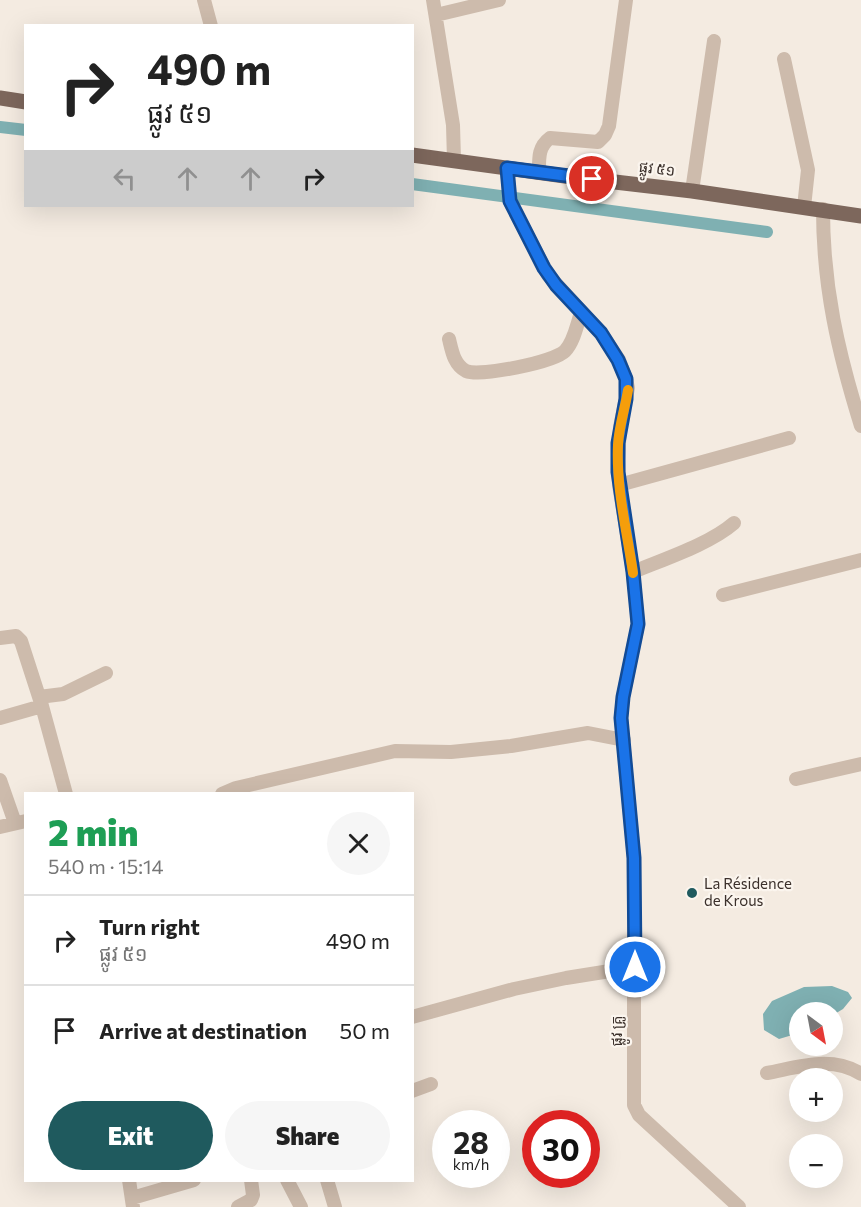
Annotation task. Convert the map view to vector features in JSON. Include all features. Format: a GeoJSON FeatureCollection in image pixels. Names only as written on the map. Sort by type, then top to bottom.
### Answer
{"type":"FeatureCollection","features":[{"type":"Feature","properties":{"kind":"main road"},"geometry":{"type":"LineString","coordinates":[[0,98],[24,102]]}},
{"type":"Feature","properties":{"kind":"main road","name":"ផ្លូវ ៥១"},"geometry":{"type":"LineString","coordinates":[[414,154],[454,160],[507,173],[539,172],[692,191],[806,194],[823,209],[861,216]]}},
{"type":"Feature","properties":{"kind":"street"},"geometry":{"type":"LineString","coordinates":[[204,0],[210,24]]}},
{"type":"Feature","properties":{"kind":"street"},"geometry":{"type":"LineString","coordinates":[[433,0],[453,125],[454,160]]}},
{"type":"Feature","properties":{"kind":"street"},"geometry":{"type":"LineString","coordinates":[[436,15],[499,0]]}},
{"type":"Feature","properties":{"kind":"street"},"geometry":{"type":"LineString","coordinates":[[539,172],[538,156],[542,144],[550,138],[597,142],[605,135],[609,126],[626,0]]}},
{"type":"Feature","properties":{"kind":"street"},"geometry":{"type":"LineString","coordinates":[[692,191],[714,41]]}},
{"type":"Feature","properties":{"kind":"street"},"geometry":{"type":"LineString","coordinates":[[784,60],[806,161],[806,194]]}},
{"type":"Feature","properties":{"kind":"street","name":"ផ្លូវ គ្រូ"},"geometry":{"type":"LineString","coordinates":[[507,173],[510,201],[548,275],[601,333],[626,379],[626,399],[618,443],[619,484],[633,572],[638,624],[622,707],[634,858],[633,1086],[636,1109],[639,1115],[737,1206]]}},
{"type":"Feature","properties":{"kind":"street"},"geometry":{"type":"LineString","coordinates":[[823,209],[823,249],[837,343],[861,425]]}},
{"type":"Feature","properties":{"kind":"street"},"geometry":{"type":"LineString","coordinates":[[449,339],[457,365],[466,371],[477,373],[516,367],[563,354],[568,349],[581,312]]}},
{"type":"Feature","properties":{"kind":"street"},"geometry":{"type":"LineString","coordinates":[[619,484],[789,438]]}},
{"type":"Feature","properties":{"kind":"street"},"geometry":{"type":"LineString","coordinates":[[633,572],[711,538],[734,523]]}},
{"type":"Feature","properties":{"kind":"street"},"geometry":{"type":"LineString","coordinates":[[723,595],[861,560]]}},
{"type":"Feature","properties":{"kind":"street"},"geometry":{"type":"LineString","coordinates":[[0,638],[16,636],[21,641],[65,792]]}},
{"type":"Feature","properties":{"kind":"street"},"geometry":{"type":"LineString","coordinates":[[0,718],[63,694],[106,673]]}},
{"type":"Feature","properties":{"kind":"street"},"geometry":{"type":"LineString","coordinates":[[227,792],[396,751],[461,751],[511,746],[588,733],[624,740]]}},
{"type":"Feature","properties":{"kind":"street"},"geometry":{"type":"LineString","coordinates":[[796,779],[861,764]]}},
{"type":"Feature","properties":{"kind":"street"},"geometry":{"type":"LineString","coordinates":[[0,780],[20,822],[0,827]]}},
{"type":"Feature","properties":{"kind":"street"},"geometry":{"type":"LineString","coordinates":[[414,1016],[514,989],[635,967]]}},
{"type":"Feature","properties":{"kind":"street"},"geometry":{"type":"LineString","coordinates":[[767,1073],[825,1062],[842,1064],[861,1074]]}},
{"type":"Feature","properties":{"kind":"street"},"geometry":{"type":"LineString","coordinates":[[414,1090],[431,1084]]}},
{"type":"Feature","properties":{"kind":"street"},"geometry":{"type":"LineString","coordinates":[[129,1182],[133,1202],[188,1182]]}},
{"type":"Feature","properties":{"kind":"street"},"geometry":{"type":"LineString","coordinates":[[238,1207],[251,1200],[253,1195],[251,1182]]}},
{"type":"Feature","properties":{"kind":"street"},"geometry":{"type":"LineString","coordinates":[[288,1182],[301,1207]]}},
{"type":"Feature","properties":{"kind":"street"},"geometry":{"type":"LineString","coordinates":[[328,1182],[335,1207]]}},
{"type":"Feature","properties":{"kind":"water"},"geometry":{"type":"Polygon","coordinates":[[[832,986],[848,992],[852,998],[843,1009],[843,1002],[789,1002],[789,1036],[779,1039],[764,1030],[763,1014],[772,1001],[804,987],[832,986]]]}},
{"type":"Feature","properties":{"kind":"waterway"},"geometry":{"type":"LineString","coordinates":[[0,127],[24,130]]}},
{"type":"Feature","properties":{"kind":"waterway"},"geometry":{"type":"LineString","coordinates":[[414,184],[767,232]]}},
{"type":"Feature","properties":{"kind":"slow traffic"},"geometry":{"type":"LineString","coordinates":[[628,390],[620,427],[618,460],[619,484],[633,573]]}},
{"type":"Feature","properties":{"kind":"place","name":"La Résidence de Krous"},"geometry":{"type":"Point","coordinates":[692,893]}},
{"type":"Feature","properties":{"kind":"route"},"geometry":{"type":"LineString","coordinates":[[592,179],[507,168],[510,201],[544,268],[556,285],[601,333],[618,360],[628,388],[618,443],[618,472],[633,572],[638,624],[621,718],[634,858],[635,967]]}}]}
